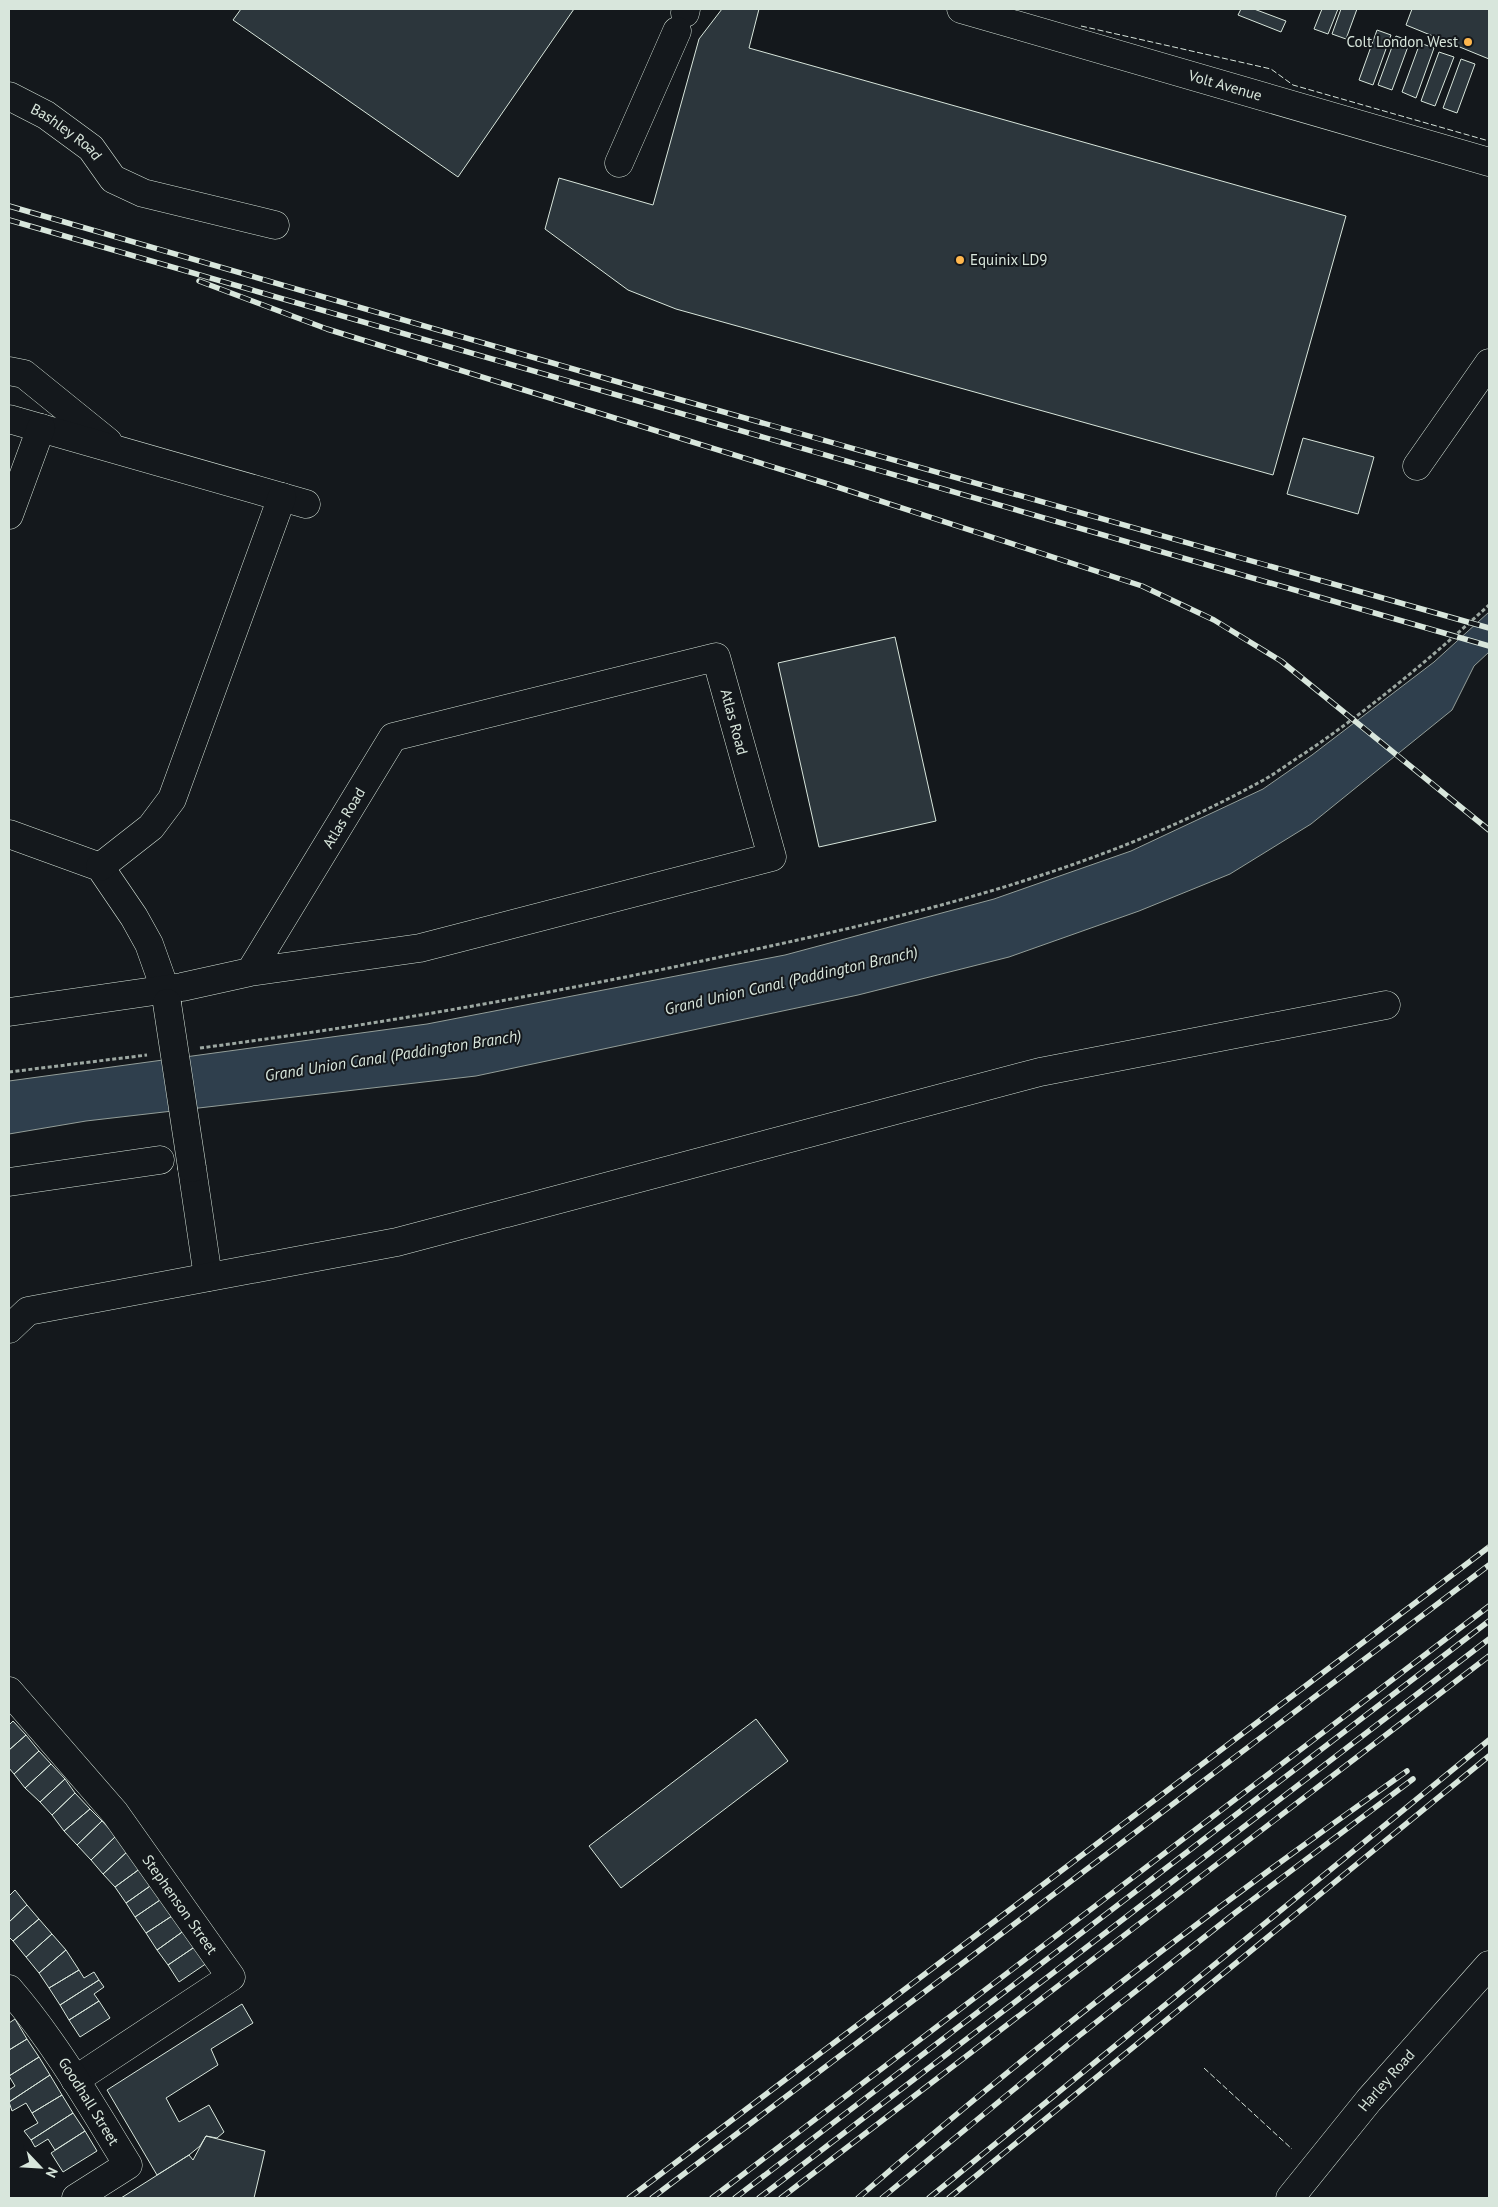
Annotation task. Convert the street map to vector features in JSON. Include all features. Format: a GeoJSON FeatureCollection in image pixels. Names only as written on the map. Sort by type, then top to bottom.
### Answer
{"type":"FeatureCollection","features":[{"type":"Feature","properties":{"kind":"street","name":"Volt Avenue"},"geometry":{"type":"LineString","coordinates":[[961,9],[1489,162]]}},
{"type":"Feature","properties":{"kind":"street"},"geometry":{"type":"LineString","coordinates":[[619,163],[683,17]]}},
{"type":"Feature","properties":{"kind":"street","name":"Bashley Road"},"geometry":{"type":"LineString","coordinates":[[9,96],[46,115],[91,148],[113,180],[143,193],[275,225]]}},
{"type":"Feature","properties":{"kind":"street"},"geometry":{"type":"LineString","coordinates":[[1417,466],[1489,363]]}},
{"type":"Feature","properties":{"kind":"street"},"geometry":{"type":"LineString","coordinates":[[9,371],[24,374],[117,449]]}},
{"type":"Feature","properties":{"kind":"street"},"geometry":{"type":"LineString","coordinates":[[9,419],[294,500],[172,799],[151,827],[100,867]]}},
{"type":"Feature","properties":{"kind":"street"},"geometry":{"type":"LineString","coordinates":[[9,515],[41,428]]}},
{"type":"Feature","properties":{"kind":"street","name":"Atlas Road"},"geometry":{"type":"LineString","coordinates":[[9,1012],[166,996],[250,972],[420,948],[772,858],[716,657],[393,737],[250,972]]}},
{"type":"Feature","properties":{"kind":"street"},"geometry":{"type":"LineString","coordinates":[[9,834],[100,867],[134,917],[149,944],[166,996],[208,1278]]}},
{"type":"Feature","properties":{"kind":"street"},"geometry":{"type":"LineString","coordinates":[[9,1330],[28,1311],[397,1242],[1040,1072],[1386,1005]]}},
{"type":"Feature","properties":{"kind":"street"},"geometry":{"type":"LineString","coordinates":[[9,1182],[160,1160]]}},
{"type":"Feature","properties":{"kind":"street","name":"Stephenson Street"},"geometry":{"type":"LineString","coordinates":[[9,1691],[115,1813],[231,1977],[75,2080]]}},
{"type":"Feature","properties":{"kind":"street","name":"Harley Road"},"geometry":{"type":"LineString","coordinates":[[1290,2198],[1370,2100],[1489,1965]]}},
{"type":"Feature","properties":{"kind":"street","name":"Goodhall Street"},"geometry":{"type":"LineString","coordinates":[[9,1990],[22,2005],[75,2080],[128,2165],[76,2198]]}},
{"type":"Feature","properties":{"kind":"path"},"geometry":{"type":"LineString","coordinates":[[192,1049],[297,1035],[462,1008],[646,974],[820,936],[991,892],[1130,845],[1259,783],[1307,752],[1336,732],[1433,656],[1489,604]]}},
{"type":"Feature","properties":{"kind":"path"},"geometry":{"type":"LineString","coordinates":[[9,1072],[154,1054]]}},
{"type":"Feature","properties":{"kind":"water","name":"Grand Union Canal (Paddington Branch)"},"geometry":{"type":"Polygon","coordinates":[[[1489,612],[1489,652],[1474,666],[1452,710],[1311,824],[1230,874],[1139,911],[1009,957],[858,995],[476,1076],[86,1121],[9,1134],[9,1081],[427,1024],[785,955],[994,899],[1131,851],[1263,789],[1312,755],[1434,662],[1489,612]]]}},
{"type":"Feature","properties":{"kind":"building"},"geometry":{"type":"Polygon","coordinates":[[[241,9],[574,9],[458,177],[233,20],[241,9]]]}},
{"type":"Feature","properties":{"kind":"building","name":"Equinix LD9"},"geometry":{"type":"Polygon","coordinates":[[[722,9],[759,9],[749,48],[1346,216],[1273,475],[676,309],[628,290],[545,229],[559,178],[653,205],[699,39],[722,9]]]}},
{"type":"Feature","properties":{"kind":"building"},"geometry":{"type":"Polygon","coordinates":[[[1241,9],[1254,9],[1286,21],[1281,32],[1238,15],[1241,9]]]}},
{"type":"Feature","properties":{"kind":"building"},"geometry":{"type":"Polygon","coordinates":[[[1322,9],[1338,9],[1328,34],[1314,29],[1322,9]]]}},
{"type":"Feature","properties":{"kind":"building"},"geometry":{"type":"Polygon","coordinates":[[[1341,9],[1357,9],[1346,39],[1332,34],[1341,9]]]}},
{"type":"Feature","properties":{"kind":"building","name":"Colt London West"},"geometry":{"type":"Polygon","coordinates":[[[1412,9],[1489,9],[1489,59],[1406,25],[1412,9]]]}},
{"type":"Feature","properties":{"kind":"building"},"geometry":{"type":"Polygon","coordinates":[[[1377,30],[1391,35],[1373,85],[1359,80],[1377,30]]]}},
{"type":"Feature","properties":{"kind":"building"},"geometry":{"type":"Polygon","coordinates":[[[1396,36],[1410,41],[1392,90],[1378,85],[1396,36]]]}},
{"type":"Feature","properties":{"kind":"building"},"geometry":{"type":"Polygon","coordinates":[[[1420,43],[1434,48],[1416,98],[1402,92],[1420,43]]]}},
{"type":"Feature","properties":{"kind":"building"},"geometry":{"type":"Polygon","coordinates":[[[1439,52],[1454,57],[1435,106],[1421,101],[1439,52]]]}},
{"type":"Feature","properties":{"kind":"building"},"geometry":{"type":"Polygon","coordinates":[[[1461,59],[1475,64],[1457,113],[1443,108],[1461,59]]]}},
{"type":"Feature","properties":{"kind":"building"},"geometry":{"type":"Polygon","coordinates":[[[1303,438],[1374,457],[1358,514],[1287,494],[1303,438]]]}},
{"type":"Feature","properties":{"kind":"building"},"geometry":{"type":"Polygon","coordinates":[[[895,637],[936,821],[819,847],[778,663],[895,637]]]}},
{"type":"Feature","properties":{"kind":"building"},"geometry":{"type":"Polygon","coordinates":[[[756,1719],[788,1761],[621,1888],[589,1846],[756,1719]]]}},
{"type":"Feature","properties":{"kind":"building"},"geometry":{"type":"Polygon","coordinates":[[[13,1721],[26,1735],[9,1750],[9,1725],[13,1721]]]}},
{"type":"Feature","properties":{"kind":"building"},"geometry":{"type":"Polygon","coordinates":[[[26,1735],[39,1751],[14,1774],[9,1768],[9,1750],[26,1735]]]}},
{"type":"Feature","properties":{"kind":"building"},"geometry":{"type":"Polygon","coordinates":[[[39,1751],[51,1764],[25,1788],[14,1774],[39,1751]]]}},
{"type":"Feature","properties":{"kind":"building"},"geometry":{"type":"Polygon","coordinates":[[[51,1764],[65,1779],[40,1802],[25,1788],[51,1764]]]}},
{"type":"Feature","properties":{"kind":"building"},"geometry":{"type":"Polygon","coordinates":[[[65,1779],[75,1793],[52,1815],[40,1802],[65,1779]]]}},
{"type":"Feature","properties":{"kind":"building"},"geometry":{"type":"Polygon","coordinates":[[[75,1793],[90,1809],[64,1831],[52,1815],[75,1793]]]}},
{"type":"Feature","properties":{"kind":"building"},"geometry":{"type":"Polygon","coordinates":[[[90,1809],[102,1821],[77,1845],[64,1831],[90,1809]]]}},
{"type":"Feature","properties":{"kind":"building"},"geometry":{"type":"Polygon","coordinates":[[[102,1821],[116,1836],[91,1860],[77,1845],[102,1821]]]}},
{"type":"Feature","properties":{"kind":"building"},"geometry":{"type":"Polygon","coordinates":[[[116,1836],[128,1851],[103,1874],[91,1860],[116,1836]]]}},
{"type":"Feature","properties":{"kind":"building"},"geometry":{"type":"Polygon","coordinates":[[[128,1851],[141,1868],[115,1887],[103,1874],[128,1851]]]}},
{"type":"Feature","properties":{"kind":"building"},"geometry":{"type":"Polygon","coordinates":[[[141,1868],[153,1884],[126,1903],[115,1887],[141,1868]]]}},
{"type":"Feature","properties":{"kind":"building"},"geometry":{"type":"Polygon","coordinates":[[[153,1884],[163,1898],[135,1917],[126,1903],[153,1884]]]}},
{"type":"Feature","properties":{"kind":"building"},"geometry":{"type":"Polygon","coordinates":[[[15,1890],[27,1905],[9,1922],[9,1896],[15,1890]]]}},
{"type":"Feature","properties":{"kind":"building"},"geometry":{"type":"Polygon","coordinates":[[[163,1898],[175,1914],[146,1933],[135,1917],[163,1898]]]}},
{"type":"Feature","properties":{"kind":"building"},"geometry":{"type":"Polygon","coordinates":[[[27,1905],[39,1919],[13,1941],[9,1937],[9,1922],[27,1905]]]}},
{"type":"Feature","properties":{"kind":"building"},"geometry":{"type":"Polygon","coordinates":[[[175,1914],[185,1930],[157,1950],[146,1933],[175,1914]]]}},
{"type":"Feature","properties":{"kind":"building"},"geometry":{"type":"Polygon","coordinates":[[[39,1919],[52,1934],[26,1957],[13,1941],[39,1919]]]}},
{"type":"Feature","properties":{"kind":"building"},"geometry":{"type":"Polygon","coordinates":[[[185,1930],[196,1946],[168,1965],[157,1950],[185,1930]]]}},
{"type":"Feature","properties":{"kind":"building"},"geometry":{"type":"Polygon","coordinates":[[[52,1934],[66,1950],[39,1973],[26,1957],[52,1934]]]}},
{"type":"Feature","properties":{"kind":"building"},"geometry":{"type":"Polygon","coordinates":[[[196,1946],[207,1963],[179,1982],[168,1965],[196,1946]]]}},
{"type":"Feature","properties":{"kind":"building"},"geometry":{"type":"Polygon","coordinates":[[[66,1950],[79,1970],[49,1988],[39,1973],[66,1950]]]}},
{"type":"Feature","properties":{"kind":"building"},"geometry":{"type":"Polygon","coordinates":[[[79,1970],[84,1978],[94,1972],[99,1980],[60,2005],[49,1988],[79,1970]]]}},
{"type":"Feature","properties":{"kind":"building"},"geometry":{"type":"Polygon","coordinates":[[[99,1980],[104,1987],[94,1994],[99,2001],[69,2020],[60,2005],[99,1980]]]}},
{"type":"Feature","properties":{"kind":"building"},"geometry":{"type":"Polygon","coordinates":[[[99,2001],[110,2018],[80,2037],[69,2020],[99,2001]]]}},
{"type":"Feature","properties":{"kind":"building"},"geometry":{"type":"Polygon","coordinates":[[[242,2004],[253,2023],[211,2049],[218,2065],[166,2098],[179,2122],[209,2105],[224,2132],[217,2138],[206,2136],[200,2146],[189,2155],[157,2175],[107,2090],[242,2004]]]}},
{"type":"Feature","properties":{"kind":"building"},"geometry":{"type":"Polygon","coordinates":[[[15,2019],[27,2039],[9,2050],[9,2023],[15,2019]]]}},
{"type":"Feature","properties":{"kind":"building"},"geometry":{"type":"Polygon","coordinates":[[[27,2039],[39,2057],[9,2076],[9,2050],[27,2039]]]}},
{"type":"Feature","properties":{"kind":"building"},"geometry":{"type":"Polygon","coordinates":[[[39,2057],[50,2075],[9,2102],[9,2090],[15,2086],[9,2076],[39,2057]]]}},
{"type":"Feature","properties":{"kind":"building"},"geometry":{"type":"Polygon","coordinates":[[[50,2075],[62,2095],[32,2113],[26,2103],[12,2111],[9,2102],[50,2075]]]}},
{"type":"Feature","properties":{"kind":"building"},"geometry":{"type":"Polygon","coordinates":[[[62,2095],[73,2113],[31,2140],[24,2131],[38,2123],[32,2113],[62,2095]]]}},
{"type":"Feature","properties":{"kind":"building"},"geometry":{"type":"Polygon","coordinates":[[[73,2113],[85,2131],[55,2150],[48,2139],[35,2147],[31,2140],[73,2113]]]}},
{"type":"Feature","properties":{"kind":"building"},"geometry":{"type":"Polygon","coordinates":[[[85,2131],[97,2151],[63,2172],[51,2153],[85,2131]]]}},
{"type":"Feature","properties":{"kind":"building"},"geometry":{"type":"Polygon","coordinates":[[[206,2136],[265,2151],[254,2198],[121,2198],[189,2155],[193,2160],[206,2136]]]}},
{"type":"Feature","properties":{"kind":"railway"},"geometry":{"type":"LineString","coordinates":[[9,206],[646,390],[1489,628]]}},
{"type":"Feature","properties":{"kind":"railway"},"geometry":{"type":"LineString","coordinates":[[9,220],[1489,646]]}},
{"type":"Feature","properties":{"kind":"railway"},"geometry":{"type":"LineString","coordinates":[[199,281],[327,329],[828,484],[1142,586],[1214,620],[1281,661],[1489,830]]}},
{"type":"Feature","properties":{"kind":"railway"},"geometry":{"type":"LineString","coordinates":[[629,2198],[1489,1547]]}},
{"type":"Feature","properties":{"kind":"railway"},"geometry":{"type":"LineString","coordinates":[[652,2198],[1489,1565]]}},
{"type":"Feature","properties":{"kind":"railway"},"geometry":{"type":"LineString","coordinates":[[712,2198],[1489,1606]]}},
{"type":"Feature","properties":{"kind":"railway"},"geometry":{"type":"LineString","coordinates":[[735,2198],[1489,1621]]}},
{"type":"Feature","properties":{"kind":"railway"},"geometry":{"type":"LineString","coordinates":[[759,2198],[1489,1639]]}},
{"type":"Feature","properties":{"kind":"railway"},"geometry":{"type":"LineString","coordinates":[[781,2198],[1489,1656]]}},
{"type":"Feature","properties":{"kind":"railway"},"geometry":{"type":"LineString","coordinates":[[929,2198],[1489,1740]]}},
{"type":"Feature","properties":{"kind":"railway"},"geometry":{"type":"LineString","coordinates":[[949,2198],[1489,1756]]}},
{"type":"Feature","properties":{"kind":"railway"},"geometry":{"type":"LineString","coordinates":[[858,2198],[991,2086],[1127,1978],[1266,1873],[1407,1771]]}},
{"type":"Feature","properties":{"kind":"railway"},"geometry":{"type":"LineString","coordinates":[[882,2198],[1080,2035],[1235,1913],[1413,1779]]}},
{"type":"Feature","properties":{"kind":"fence"},"geometry":{"type":"LineString","coordinates":[[1081,26],[1271,69],[1293,85],[1489,141]]}},
{"type":"Feature","properties":{"kind":"fence"},"geometry":{"type":"LineString","coordinates":[[1204,2068],[1292,2149]]}},
{"type":"Feature","properties":{"kind":"place","name":"Colt London West"},"geometry":{"type":"Point","coordinates":[1468,42]}},
{"type":"Feature","properties":{"kind":"place","name":"Equinix LD9"},"geometry":{"type":"Point","coordinates":[960,260]}}]}
